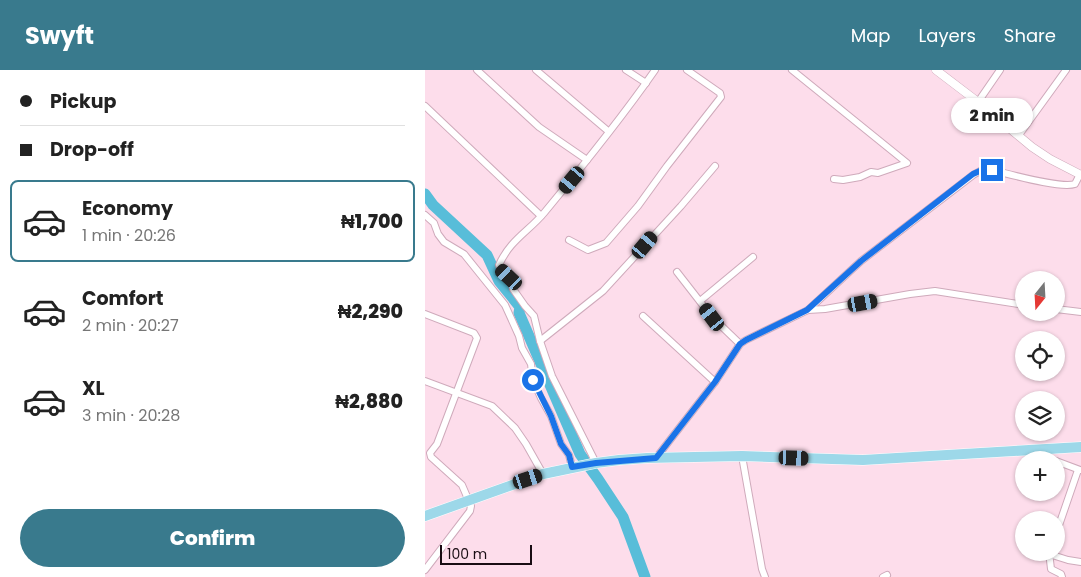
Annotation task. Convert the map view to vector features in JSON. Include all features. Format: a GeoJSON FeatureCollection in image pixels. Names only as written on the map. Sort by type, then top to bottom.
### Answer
{"type":"FeatureCollection","features":[{"type":"Feature","properties":{"kind":"main road"},"geometry":{"type":"LineString","coordinates":[[425,516],[543,474],[594,463],[656,458],[742,456],[863,460],[1081,447]]}},
{"type":"Feature","properties":{"kind":"street"},"geometry":{"type":"LineString","coordinates":[[477,70],[539,127],[587,160]]}},
{"type":"Feature","properties":{"kind":"street"},"geometry":{"type":"LineString","coordinates":[[536,70],[609,131]]}},
{"type":"Feature","properties":{"kind":"street"},"geometry":{"type":"LineString","coordinates":[[626,70],[646,83]]}},
{"type":"Feature","properties":{"kind":"street"},"geometry":{"type":"LineString","coordinates":[[594,463],[552,376],[540,341],[535,316],[525,306],[513,288],[509,277],[500,268],[499,264],[508,247],[541,216],[587,160],[655,70]]}},
{"type":"Feature","properties":{"kind":"street"},"geometry":{"type":"LineString","coordinates":[[569,240],[588,250],[606,243],[638,206],[721,97],[721,93],[687,70]]}},
{"type":"Feature","properties":{"kind":"street"},"geometry":{"type":"LineString","coordinates":[[792,70],[907,163],[878,173],[871,172],[860,177],[843,180],[834,179]]}},
{"type":"Feature","properties":{"kind":"street"},"geometry":{"type":"LineString","coordinates":[[656,458],[715,382],[740,344],[807,310],[861,261],[973,174],[982,170],[992,170],[1052,184],[1071,186],[1075,184],[1081,175],[1050,159],[936,70]]}},
{"type":"Feature","properties":{"kind":"street"},"geometry":{"type":"LineString","coordinates":[[978,102],[1000,70]]}},
{"type":"Feature","properties":{"kind":"street"},"geometry":{"type":"LineString","coordinates":[[1019,135],[1066,70]]}},
{"type":"Feature","properties":{"kind":"street"},"geometry":{"type":"LineString","coordinates":[[425,106],[541,216]]}},
{"type":"Feature","properties":{"kind":"street"},"geometry":{"type":"LineString","coordinates":[[540,341],[603,291],[715,166]]}},
{"type":"Feature","properties":{"kind":"street"},"geometry":{"type":"LineString","coordinates":[[425,215],[433,223],[444,242],[464,254],[505,305],[519,336],[522,348],[531,364],[533,380],[551,416],[561,444],[569,455],[572,467]]}},
{"type":"Feature","properties":{"kind":"street"},"geometry":{"type":"LineString","coordinates":[[701,301],[753,257]]}},
{"type":"Feature","properties":{"kind":"street"},"geometry":{"type":"LineString","coordinates":[[677,272],[712,317],[740,344]]}},
{"type":"Feature","properties":{"kind":"street"},"geometry":{"type":"LineString","coordinates":[[807,310],[825,309],[935,291],[1015,304]]}},
{"type":"Feature","properties":{"kind":"street"},"geometry":{"type":"LineString","coordinates":[[1065,310],[1081,312]]}},
{"type":"Feature","properties":{"kind":"street"},"geometry":{"type":"LineString","coordinates":[[425,314],[474,333],[477,338],[437,444],[428,457],[462,485],[471,506],[470,511],[461,526],[425,570]]}},
{"type":"Feature","properties":{"kind":"street"},"geometry":{"type":"LineString","coordinates":[[643,316],[715,382]]}},
{"type":"Feature","properties":{"kind":"street"},"geometry":{"type":"LineString","coordinates":[[425,382],[492,406],[515,428],[543,474]]}},
{"type":"Feature","properties":{"kind":"street"},"geometry":{"type":"LineString","coordinates":[[742,456],[765,577]]}},
{"type":"Feature","properties":{"kind":"street"},"geometry":{"type":"LineString","coordinates":[[1064,511],[1079,470],[1065,464]]}},
{"type":"Feature","properties":{"kind":"street"},"geometry":{"type":"LineString","coordinates":[[1065,559],[1081,562]]}},
{"type":"Feature","properties":{"kind":"street"},"geometry":{"type":"LineString","coordinates":[[1050,561],[1051,569],[1061,574],[1062,577]]}},
{"type":"Feature","properties":{"kind":"waterway"},"geometry":{"type":"LineString","coordinates":[[425,194],[433,205],[487,255],[499,281],[520,307],[519,313],[580,454],[623,517],[645,577]]}},
{"type":"Feature","properties":{"kind":"route"},"geometry":{"type":"LineString","coordinates":[[533,380],[551,416],[561,444],[569,455],[572,467],[619,460],[656,458],[702,400],[740,344],[807,310],[861,261],[973,174],[982,170],[992,170]]}}]}
